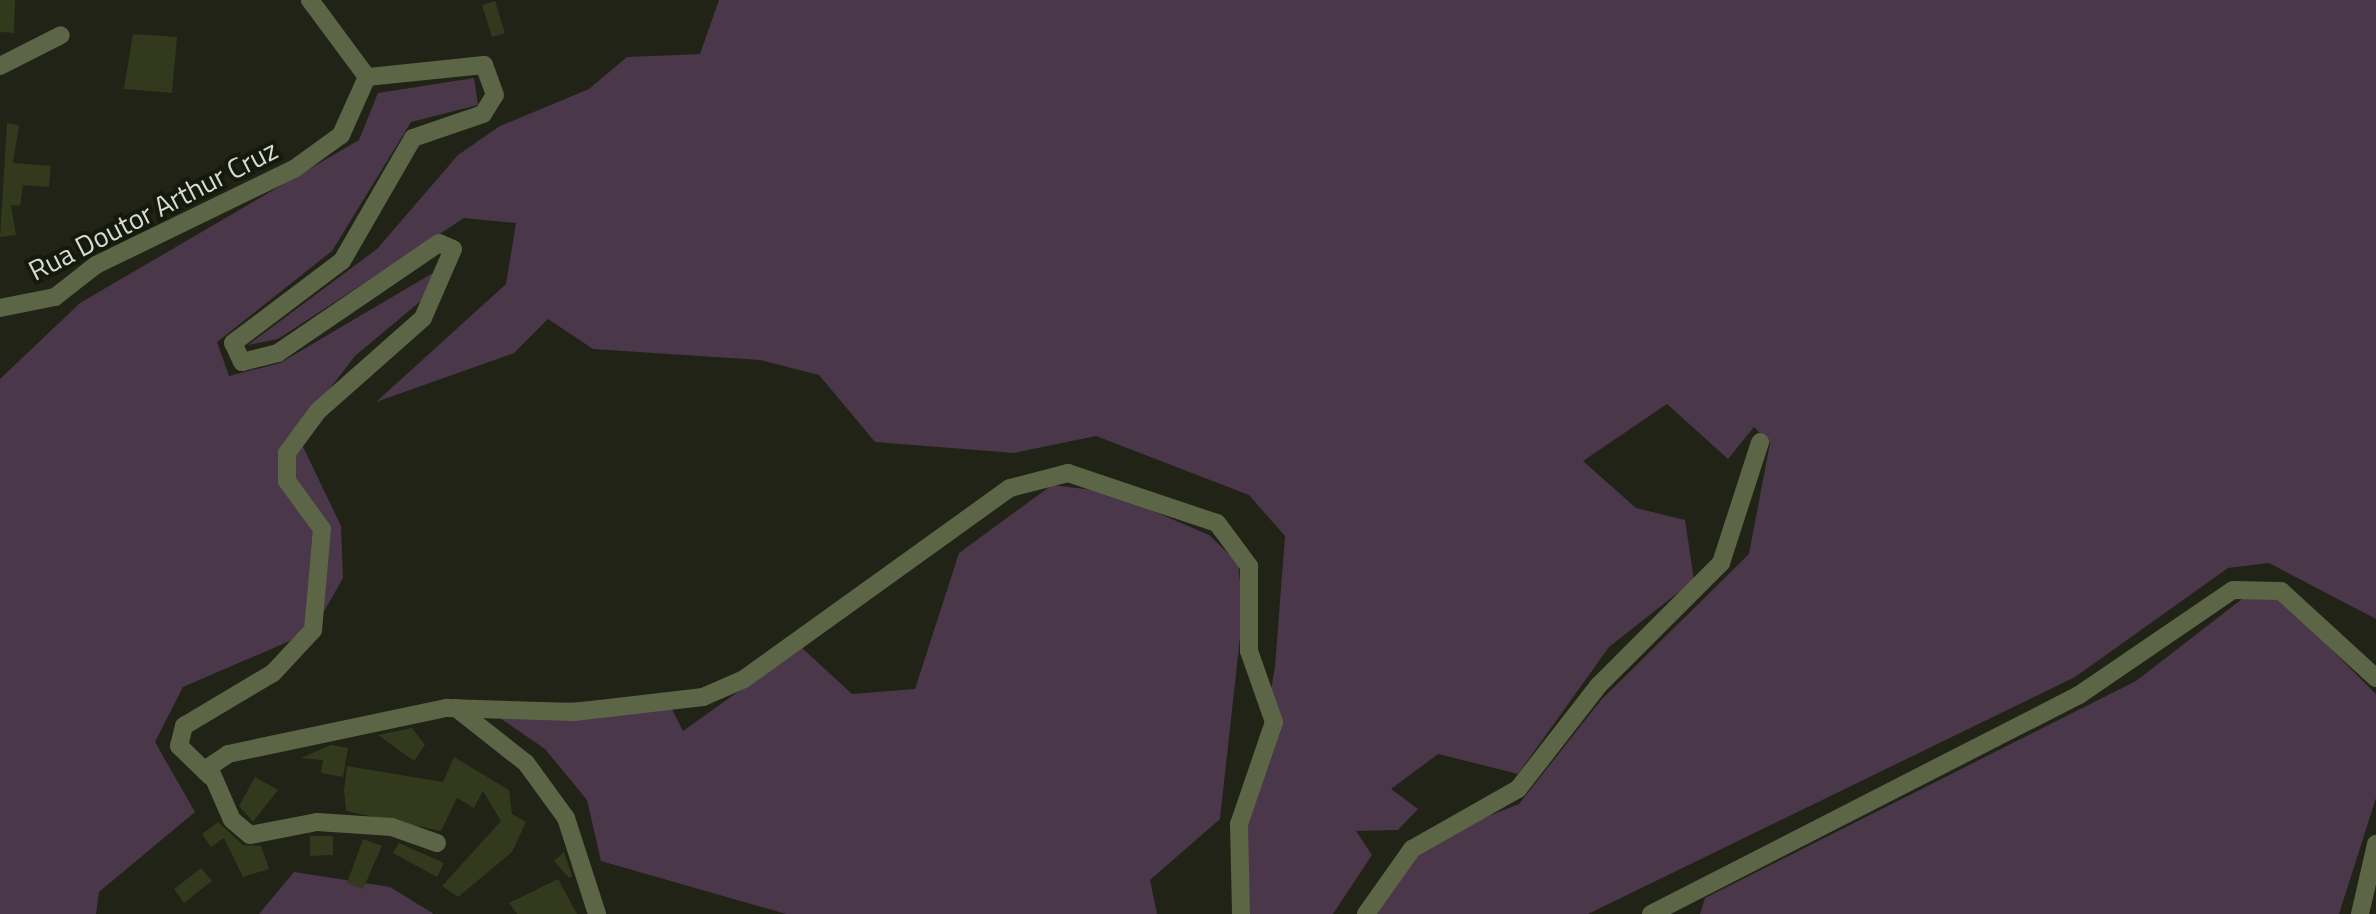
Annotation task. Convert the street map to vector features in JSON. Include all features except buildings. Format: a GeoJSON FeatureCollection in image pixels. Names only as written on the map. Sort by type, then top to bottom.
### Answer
{"type":"FeatureCollection","features":[{"type":"Feature","properties":{"kind":"street"},"geometry":{"type":"LineString","coordinates":[[310,0],[367,77],[484,65],[495,94],[483,114],[413,138],[342,260],[233,344],[242,362],[278,353],[439,243],[453,249],[424,318],[318,412],[287,453],[287,481],[322,528],[313,630],[272,673],[184,726],[179,746],[210,776],[232,820],[250,835],[317,822],[392,827],[437,843]]}},
{"type":"Feature","properties":{"kind":"street"},"geometry":{"type":"LineString","coordinates":[[0,66],[61,35]]}},
{"type":"Feature","properties":{"kind":"street","name":"Rua Doutor Arthur Cruz"},"geometry":{"type":"LineString","coordinates":[[0,308],[54,297],[96,265],[294,169],[341,136],[367,77]]}},
{"type":"Feature","properties":{"kind":"street"},"geometry":{"type":"LineString","coordinates":[[1366,914],[1412,850],[1518,789],[1599,686],[1721,563],[1760,442]]}},
{"type":"Feature","properties":{"kind":"street"},"geometry":{"type":"LineString","coordinates":[[210,776],[212,762],[228,754],[455,708],[574,712],[703,697],[744,680],[1010,488],[1041,476],[1101,479],[1218,523],[1249,566],[1250,650],[1274,722],[1239,824],[1241,914]]}},
{"type":"Feature","properties":{"kind":"street"},"geometry":{"type":"LineString","coordinates":[[1651,914],[2080,695],[2233,590],[2281,591],[2376,678]]}},
{"type":"Feature","properties":{"kind":"street"},"geometry":{"type":"LineString","coordinates":[[455,708],[526,763],[566,818],[597,914]]}},
{"type":"Feature","properties":{"kind":"street"},"geometry":{"type":"LineString","coordinates":[[2360,914],[2376,844]]}},
{"type":"Feature","properties":{"kind":"shaded area"},"geometry":{"type":"Polygon","coordinates":[[[719,0],[2376,0],[2376,619],[2269,563],[2228,568],[2075,677],[1588,914],[1368,914],[1411,847],[1519,804],[1601,700],[1749,554],[1770,443],[1754,427],[1728,459],[1667,404],[1583,461],[1636,508],[1685,520],[1694,580],[1609,647],[1518,774],[1438,754],[1391,789],[1418,809],[1398,830],[1356,831],[1372,855],[1333,914],[1250,914],[1242,856],[1275,667],[1285,536],[1249,495],[1096,436],[1014,453],[875,442],[819,375],[760,360],[593,349],[548,319],[514,353],[376,402],[506,284],[516,223],[464,218],[278,339],[248,345],[377,249],[458,155],[500,126],[589,89],[627,57],[700,54],[719,0]]]}},
{"type":"Feature","properties":{"kind":"shaded area"},"geometry":{"type":"Polygon","coordinates":[[[474,78],[478,105],[411,122],[332,251],[217,342],[229,376],[280,363],[438,270],[422,300],[355,356],[296,432],[341,526],[343,578],[313,631],[183,687],[155,742],[195,812],[99,892],[96,914],[0,914],[0,379],[80,303],[359,140],[378,93],[474,78]]]}},
{"type":"Feature","properties":{"kind":"shaded area"},"geometry":{"type":"Polygon","coordinates":[[[1052,485],[1109,492],[1209,535],[1238,563],[1243,610],[1220,819],[1150,880],[1157,914],[786,914],[601,861],[587,800],[545,749],[484,707],[666,697],[683,731],[801,647],[852,694],[915,689],[959,553],[1052,485]]]}},
{"type":"Feature","properties":{"kind":"shaded area"},"geometry":{"type":"Polygon","coordinates":[[[2255,589],[2276,594],[2376,694],[2376,798],[2339,914],[1700,914],[1705,898],[2136,681],[2255,589]]]}},
{"type":"Feature","properties":{"kind":"shaded area"},"geometry":{"type":"Polygon","coordinates":[[[294,872],[390,887],[434,914],[259,914],[294,872]]]}}]}
